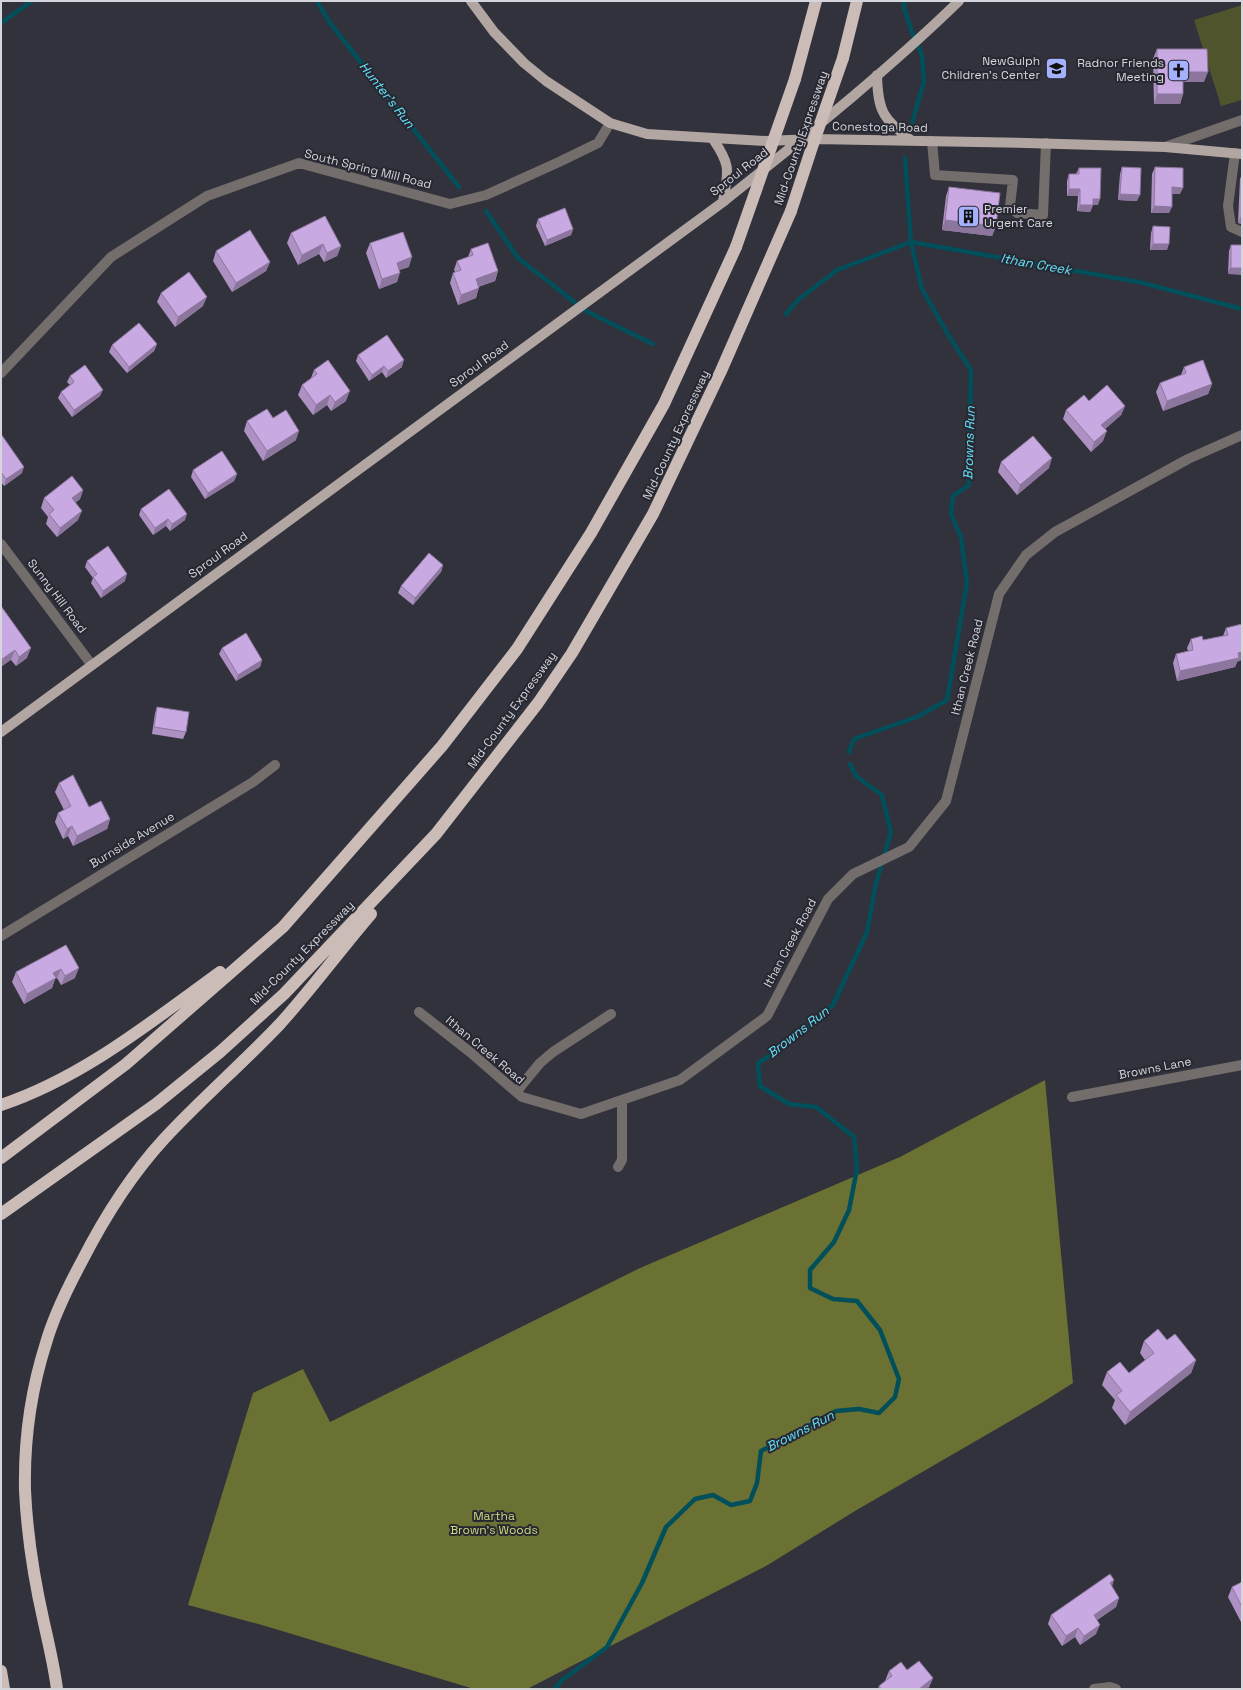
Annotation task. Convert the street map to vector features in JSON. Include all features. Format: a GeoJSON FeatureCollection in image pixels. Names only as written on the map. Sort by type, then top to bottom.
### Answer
{"type":"FeatureCollection","features":[{"type":"Feature","properties":{"kind":"highway","name":"Mid-County Expressway"},"geometry":{"type":"LineString","coordinates":[[1,1158],[126,1064],[283,927],[442,746],[517,649],[592,534],[664,404],[736,248],[795,79],[816,1]]}},
{"type":"Feature","properties":{"kind":"highway","name":"Mid-County Expressway"},"geometry":{"type":"LineString","coordinates":[[1,1214],[156,1104],[220,1052],[284,994],[436,834],[538,703],[572,653],[653,514],[718,379],[791,211],[843,58],[857,1]]}},
{"type":"Feature","properties":{"kind":"highway"},"geometry":{"type":"LineString","coordinates":[[57,1689],[53,1658],[44,1622],[31,1554],[26,1512],[26,1457],[30,1415],[46,1341],[73,1278],[118,1196],[165,1138],[280,1024],[436,834]]}},
{"type":"Feature","properties":{"kind":"highway"},"geometry":{"type":"LineString","coordinates":[[1,1105],[55,1082],[153,1022],[283,927]]}},
{"type":"Feature","properties":{"kind":"highway"},"geometry":{"type":"LineString","coordinates":[[53,1658],[65,1689]]}},
{"type":"Feature","properties":{"kind":"highway"},"geometry":{"type":"LineString","coordinates":[[1,1670],[4,1689]]}},
{"type":"Feature","properties":{"kind":"main road","name":"Conestoga Road"},"geometry":{"type":"LineString","coordinates":[[471,1],[494,32],[524,63],[546,81],[610,123],[647,134],[765,141],[932,141],[1165,147],[1238,154]]}},
{"type":"Feature","properties":{"kind":"main road","name":"Sproul Road"},"geometry":{"type":"LineString","coordinates":[[1,732],[560,320],[723,202],[905,52],[959,1]]}},
{"type":"Feature","properties":{"kind":"main road"},"geometry":{"type":"LineString","coordinates":[[877,75],[879,105],[884,115],[893,126],[912,141]]}},
{"type":"Feature","properties":{"kind":"main road"},"geometry":{"type":"LineString","coordinates":[[713,139],[728,165],[723,202]]}},
{"type":"Feature","properties":{"kind":"street"},"geometry":{"type":"LineString","coordinates":[[1165,147],[1242,120]]}},
{"type":"Feature","properties":{"kind":"street","name":"South Spring Mill Road"},"geometry":{"type":"LineString","coordinates":[[1,373],[111,257],[207,196],[299,164],[450,204],[486,195],[598,143],[610,123]]}},
{"type":"Feature","properties":{"kind":"street"},"geometry":{"type":"LineString","coordinates":[[932,141],[935,175],[1013,180],[1010,206],[1017,213],[1043,215],[1046,143]]}},
{"type":"Feature","properties":{"kind":"street"},"geometry":{"type":"LineString","coordinates":[[1238,154],[1228,206],[1231,227],[1242,232]]}},
{"type":"Feature","properties":{"kind":"street","name":"Ithan Creek Road"},"geometry":{"type":"LineString","coordinates":[[420,1012],[470,1052],[522,1097],[581,1114],[680,1080],[766,1016],[828,899],[853,874],[909,847],[946,801],[999,594],[1026,554],[1055,532],[1188,459],[1242,435]]}},
{"type":"Feature","properties":{"kind":"street","name":"Sunny Hill Road"},"geometry":{"type":"LineString","coordinates":[[1,544],[92,664]]}},
{"type":"Feature","properties":{"kind":"street","name":"Burnside Avenue"},"geometry":{"type":"LineString","coordinates":[[1,936],[253,782],[274,765]]}},
{"type":"Feature","properties":{"kind":"street"},"geometry":{"type":"LineString","coordinates":[[516,1092],[540,1063],[553,1052],[611,1014]]}},
{"type":"Feature","properties":{"kind":"street","name":"Browns Lane"},"geometry":{"type":"LineString","coordinates":[[1072,1097],[1242,1065]]}},
{"type":"Feature","properties":{"kind":"street"},"geometry":{"type":"LineString","coordinates":[[618,1167],[622,1160],[622,1100]]}},
{"type":"Feature","properties":{"kind":"street"},"geometry":{"type":"LineString","coordinates":[[1094,1689],[1116,1689]]}},
{"type":"Feature","properties":{"kind":"green space"},"geometry":{"type":"Polygon","coordinates":[[[1242,5],[1242,100],[1221,106],[1194,20],[1242,5]]]}},
{"type":"Feature","properties":{"kind":"green space","name":"Martha Brown's Woods"},"geometry":{"type":"Polygon","coordinates":[[[1045,1080],[1073,1383],[1043,1402],[855,1511],[766,1566],[527,1689],[474,1689],[262,1625],[188,1605],[253,1393],[303,1369],[330,1422],[640,1268],[900,1157],[1045,1080]]]}},
{"type":"Feature","properties":{"kind":"building","name":"Radnor Friends Meeting"},"geometry":{"type":"Polygon","coordinates":[[[1157,49],[1207,49],[1208,72],[1183,72],[1183,94],[1157,94],[1157,49]]]}},
{"type":"Feature","properties":{"kind":"building"},"geometry":{"type":"Polygon","coordinates":[[[1122,167],[1141,168],[1140,195],[1120,194],[1122,167]]]}},
{"type":"Feature","properties":{"kind":"building"},"geometry":{"type":"Polygon","coordinates":[[[1155,167],[1183,168],[1183,188],[1172,187],[1172,207],[1154,206],[1155,167]]]}},
{"type":"Feature","properties":{"kind":"building"},"geometry":{"type":"Polygon","coordinates":[[[1079,168],[1101,168],[1100,199],[1093,199],[1093,205],[1080,205],[1080,189],[1069,189],[1069,174],[1079,174],[1079,168]]]}},
{"type":"Feature","properties":{"kind":"building","name":"Premier Urgent Care"},"geometry":{"type":"Polygon","coordinates":[[[949,187],[1000,193],[996,226],[945,220],[949,187]]]}},
{"type":"Feature","properties":{"kind":"building"},"geometry":{"type":"Polygon","coordinates":[[[565,208],[573,229],[547,240],[538,219],[565,208]]]}},
{"type":"Feature","properties":{"kind":"building"},"geometry":{"type":"Polygon","coordinates":[[[325,216],[341,246],[327,253],[323,244],[302,255],[291,233],[325,216]]]}},
{"type":"Feature","properties":{"kind":"building"},"geometry":{"type":"Polygon","coordinates":[[[1153,226],[1170,227],[1169,244],[1153,244],[1153,226]]]}},
{"type":"Feature","properties":{"kind":"building"},"geometry":{"type":"Polygon","coordinates":[[[250,230],[270,262],[236,283],[216,251],[250,230]]]}},
{"type":"Feature","properties":{"kind":"building"},"geometry":{"type":"Polygon","coordinates":[[[403,232],[412,257],[397,263],[400,273],[382,279],[370,243],[403,232]]]}},
{"type":"Feature","properties":{"kind":"building"},"geometry":{"type":"Polygon","coordinates":[[[488,243],[498,271],[476,279],[479,288],[461,295],[453,273],[461,270],[457,261],[473,255],[471,249],[488,243]]]}},
{"type":"Feature","properties":{"kind":"building"},"geometry":{"type":"Polygon","coordinates":[[[1231,245],[1242,245],[1242,268],[1231,268],[1231,245]]]}},
{"type":"Feature","properties":{"kind":"building"},"geometry":{"type":"Polygon","coordinates":[[[189,272],[207,297],[178,317],[161,293],[189,272]]]}},
{"type":"Feature","properties":{"kind":"building"},"geometry":{"type":"Polygon","coordinates":[[[139,323],[157,344],[129,367],[112,345],[139,323]]]}},
{"type":"Feature","properties":{"kind":"building"},"geometry":{"type":"Polygon","coordinates":[[[387,335],[404,360],[388,371],[384,366],[372,375],[358,355],[387,335]]]}},
{"type":"Feature","properties":{"kind":"building"},"geometry":{"type":"Polygon","coordinates":[[[328,360],[350,391],[335,402],[330,395],[316,405],[302,385],[317,374],[314,370],[328,360]]]}},
{"type":"Feature","properties":{"kind":"building"},"geometry":{"type":"Polygon","coordinates":[[[1203,360],[1212,384],[1167,401],[1160,383],[1186,373],[1184,367],[1203,360]]]}},
{"type":"Feature","properties":{"kind":"building"},"geometry":{"type":"Polygon","coordinates":[[[85,365],[103,390],[74,410],[61,392],[74,382],[70,376],[85,365]]]}},
{"type":"Feature","properties":{"kind":"building"},"geometry":{"type":"Polygon","coordinates":[[[1107,385],[1125,406],[1101,425],[1107,431],[1094,442],[1066,410],[1084,395],[1089,401],[1107,385]]]}},
{"type":"Feature","properties":{"kind":"building"},"geometry":{"type":"Polygon","coordinates":[[[267,409],[273,418],[286,410],[299,431],[267,451],[247,421],[267,409]]]}},
{"type":"Feature","properties":{"kind":"building"},"geometry":{"type":"Polygon","coordinates":[[[1,434],[24,467],[6,479],[1,472],[1,434]]]}},
{"type":"Feature","properties":{"kind":"building"},"geometry":{"type":"Polygon","coordinates":[[[1033,436],[1052,458],[1020,485],[1001,462],[1033,436]]]}},
{"type":"Feature","properties":{"kind":"building"},"geometry":{"type":"Polygon","coordinates":[[[222,451],[237,474],[208,493],[193,470],[222,451]]]}},
{"type":"Feature","properties":{"kind":"building"},"geometry":{"type":"Polygon","coordinates":[[[72,476],[83,490],[72,498],[82,511],[60,528],[49,514],[54,510],[44,498],[72,476]]]}},
{"type":"Feature","properties":{"kind":"building"},"geometry":{"type":"Polygon","coordinates":[[[169,489],[187,514],[172,524],[168,519],[155,528],[141,509],[169,489]]]}},
{"type":"Feature","properties":{"kind":"building"},"geometry":{"type":"Polygon","coordinates":[[[108,546],[127,574],[103,591],[93,577],[97,574],[87,561],[108,546]]]}},
{"type":"Feature","properties":{"kind":"building"},"geometry":{"type":"Polygon","coordinates":[[[429,553],[443,565],[415,598],[401,586],[429,553]]]}},
{"type":"Feature","properties":{"kind":"building"},"geometry":{"type":"Polygon","coordinates":[[[1,606],[31,648],[19,657],[15,650],[1,660],[1,606]]]}},
{"type":"Feature","properties":{"kind":"building"},"geometry":{"type":"Polygon","coordinates":[[[1242,624],[1242,652],[1238,653],[1239,658],[1180,671],[1176,654],[1193,650],[1191,639],[1202,636],[1203,640],[1228,635],[1226,628],[1242,624]]]}},
{"type":"Feature","properties":{"kind":"building"},"geometry":{"type":"Polygon","coordinates":[[[246,633],[262,660],[238,675],[222,648],[246,633]]]}},
{"type":"Feature","properties":{"kind":"building"},"geometry":{"type":"Polygon","coordinates":[[[157,707],[189,712],[186,732],[154,727],[157,707]]]}},
{"type":"Feature","properties":{"kind":"building"},"geometry":{"type":"Polygon","coordinates":[[[73,775],[89,807],[101,801],[110,819],[77,836],[72,826],[67,829],[58,813],[71,806],[59,783],[73,775]]]}},
{"type":"Feature","properties":{"kind":"building"},"geometry":{"type":"Polygon","coordinates":[[[66,945],[79,968],[65,976],[61,969],[53,973],[56,978],[27,994],[16,972],[66,945]]]}},
{"type":"Feature","properties":{"kind":"building"},"geometry":{"type":"Polygon","coordinates":[[[1158,1329],[1167,1340],[1175,1334],[1196,1360],[1130,1412],[1116,1395],[1122,1391],[1107,1372],[1120,1362],[1129,1373],[1154,1353],[1144,1341],[1158,1329]]]}},
{"type":"Feature","properties":{"kind":"building"},"geometry":{"type":"Polygon","coordinates":[[[1110,1574],[1114,1580],[1110,1583],[1119,1598],[1094,1615],[1100,1625],[1084,1636],[1078,1628],[1066,1636],[1051,1615],[1110,1574]]]}},
{"type":"Feature","properties":{"kind":"building"},"geometry":{"type":"Polygon","coordinates":[[[1242,1582],[1242,1607],[1232,1587],[1242,1582]]]}},
{"type":"Feature","properties":{"kind":"building"},"geometry":{"type":"Polygon","coordinates":[[[919,1661],[933,1678],[919,1689],[881,1689],[879,1686],[892,1676],[889,1671],[901,1662],[907,1670],[919,1661]]]}},
{"type":"Feature","properties":{"kind":"waterway","name":"Hunter's Run"},"geometry":{"type":"LineString","coordinates":[[1,23],[32,1]]}},
{"type":"Feature","properties":{"kind":"waterway","name":"Hunter's Run"},"geometry":{"type":"LineString","coordinates":[[317,1],[330,23],[459,187]]}},
{"type":"Feature","properties":{"kind":"waterway","name":"Ithan Creek"},"geometry":{"type":"LineString","coordinates":[[904,1],[904,8],[914,38],[922,55],[924,81],[911,127]]}},
{"type":"Feature","properties":{"kind":"waterway","name":"Browns Run"},"geometry":{"type":"LineString","coordinates":[[849,752],[854,739],[917,717],[947,700],[967,583],[961,537],[951,514],[953,496],[969,485],[971,370],[949,336],[922,289],[911,242],[905,158]]}},
{"type":"Feature","properties":{"kind":"waterway"},"geometry":{"type":"LineString","coordinates":[[486,211],[518,258],[586,311],[653,344]]}},
{"type":"Feature","properties":{"kind":"waterway","name":"Ithan Creek"},"geometry":{"type":"LineString","coordinates":[[911,242],[1139,282],[1242,309]]}},
{"type":"Feature","properties":{"kind":"waterway"},"geometry":{"type":"LineString","coordinates":[[786,314],[798,300],[837,270],[911,242]]}},
{"type":"Feature","properties":{"kind":"waterway","name":"Browns Run"},"geometry":{"type":"LineString","coordinates":[[555,1689],[562,1680],[607,1647],[642,1583],[666,1527],[695,1499],[713,1495],[731,1505],[750,1501],[757,1483],[761,1451],[836,1411],[859,1409],[879,1413],[895,1397],[899,1379],[880,1330],[857,1301],[833,1299],[810,1288],[810,1270],[834,1242],[849,1210],[857,1169],[854,1137],[816,1107],[789,1104],[760,1086],[758,1063],[787,1045],[833,1005],[867,932],[876,883],[891,832],[882,795],[856,776],[850,764]]}},
{"type":"Feature","properties":{"kind":"place","name":"NewGulph Children's Center"},"geometry":{"type":"Point","coordinates":[1056,68]}},
{"type":"Feature","properties":{"kind":"place","name":"Radnor Friends Meeting"},"geometry":{"type":"Point","coordinates":[1179,70]}},
{"type":"Feature","properties":{"kind":"place","name":"Premier Urgent Care"},"geometry":{"type":"Point","coordinates":[969,216]}}]}
